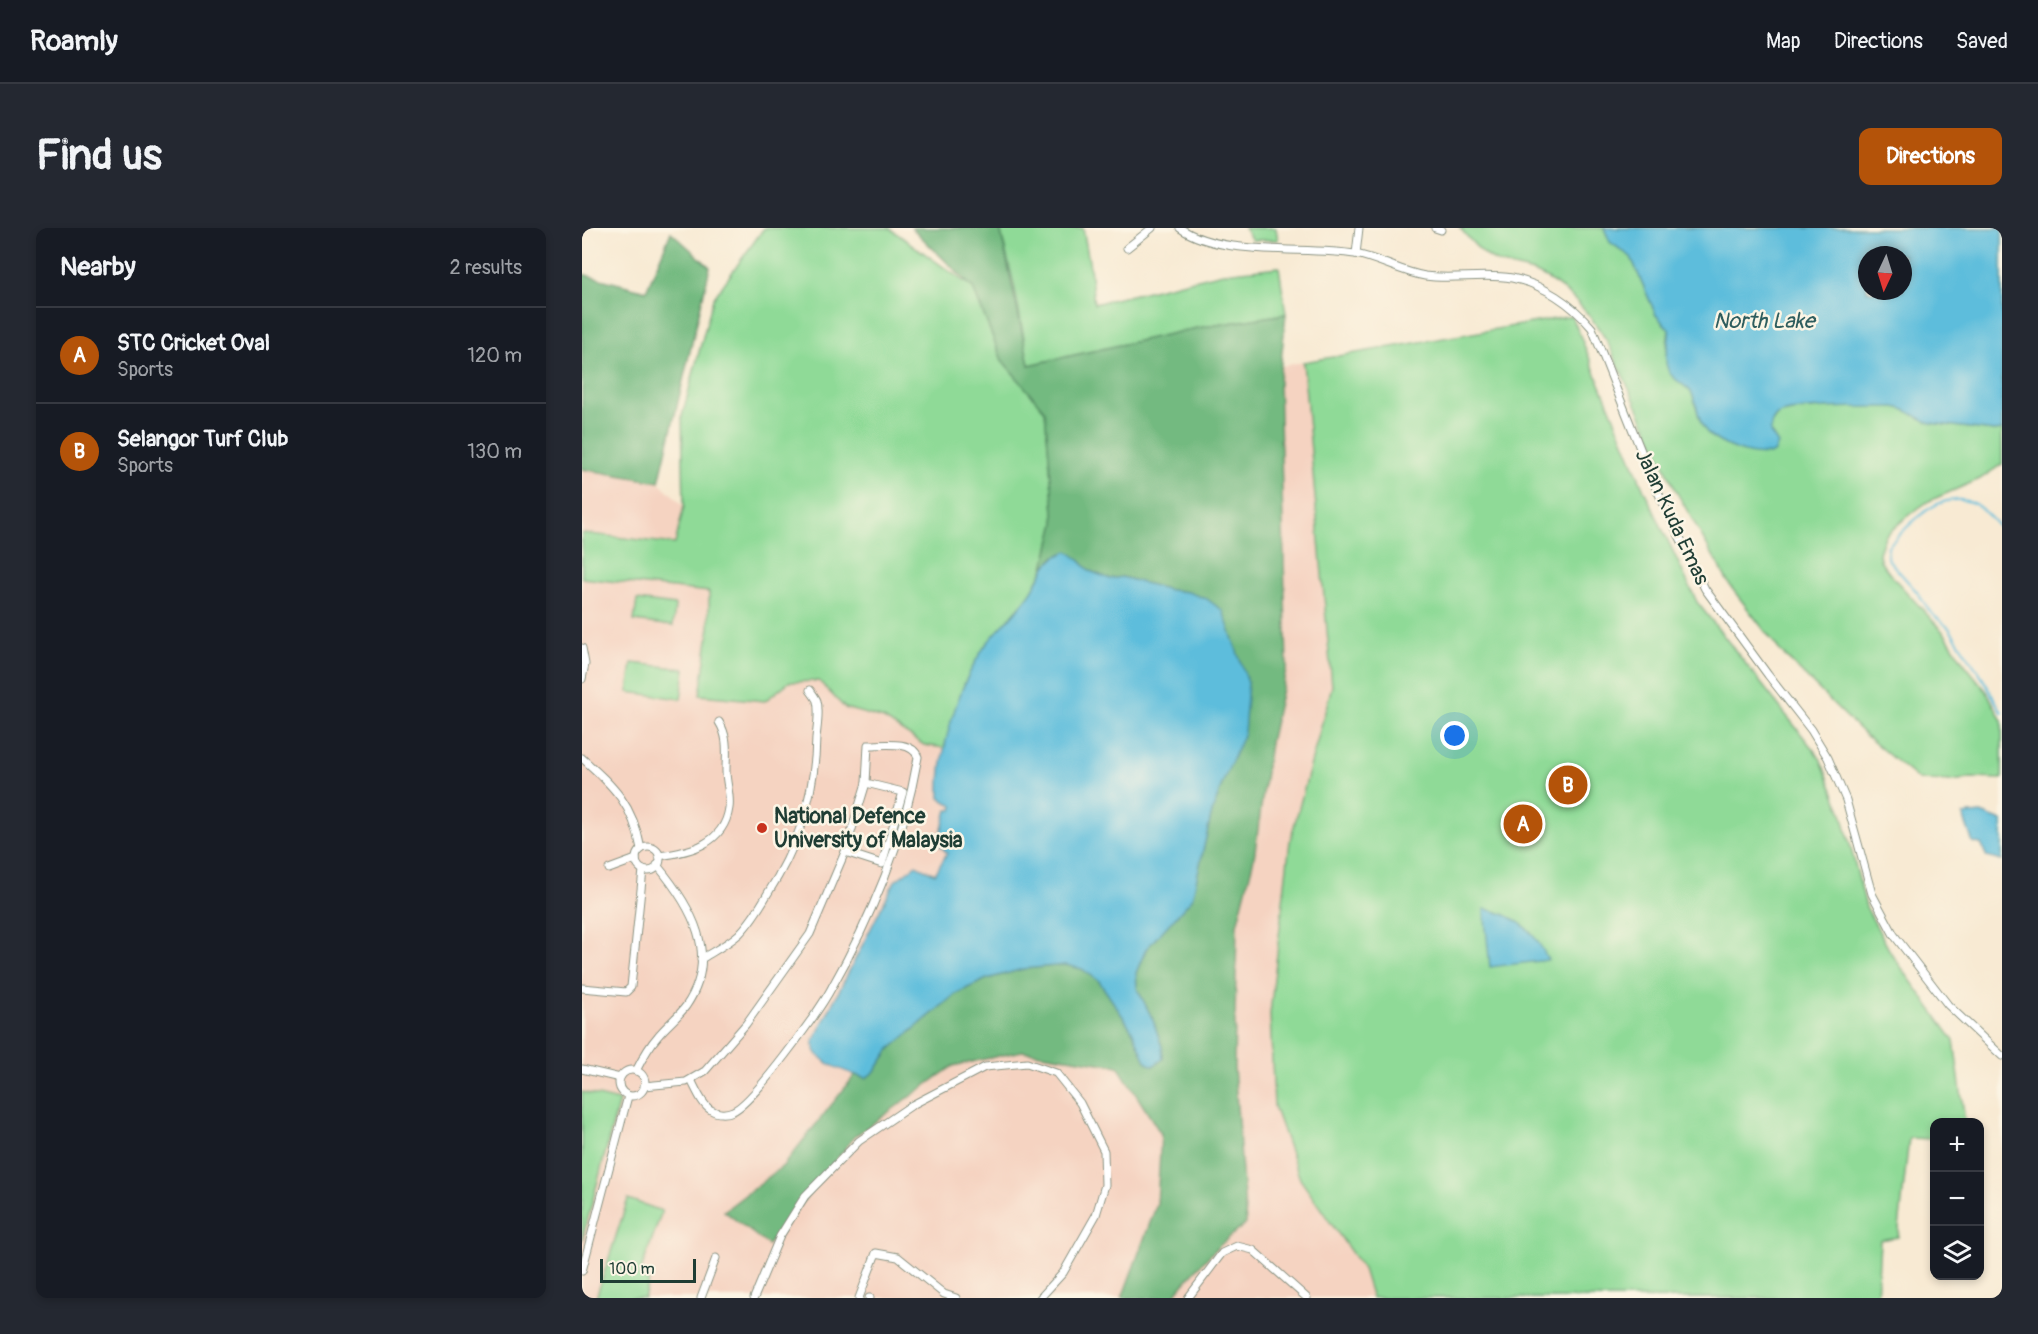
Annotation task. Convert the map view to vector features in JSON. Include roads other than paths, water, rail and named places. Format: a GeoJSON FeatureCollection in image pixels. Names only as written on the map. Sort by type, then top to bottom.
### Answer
{"type":"FeatureCollection","features":[{"type":"Feature","properties":{"kind":"street"},"geometry":{"type":"LineString","coordinates":[[1127,248],[1152,228]]}},
{"type":"Feature","properties":{"kind":"street","name":"Jalan Kuda Emas"},"geometry":{"type":"LineString","coordinates":[[1180,228],[1191,236],[1216,244],[1356,254],[1424,276],[1512,278],[1558,297],[1585,319],[1592,328],[1655,486],[1706,589],[1811,730],[1828,758],[1845,800],[1872,894],[1894,935],[1948,1005],[2002,1056]]}},
{"type":"Feature","properties":{"kind":"street"},"geometry":{"type":"LineString","coordinates":[[1356,254],[1359,228]]}},
{"type":"Feature","properties":{"kind":"street"},"geometry":{"type":"LineString","coordinates":[[582,648],[585,664],[582,679]]}},
{"type":"Feature","properties":{"kind":"street"},"geometry":{"type":"LineString","coordinates":[[701,959],[740,933],[756,912],[794,848],[810,798],[816,757],[817,700],[810,690]]}},
{"type":"Feature","properties":{"kind":"street"},"geometry":{"type":"LineString","coordinates":[[659,856],[682,854],[712,840],[721,832],[726,822],[729,807],[726,773],[727,743],[724,729],[719,722]]}},
{"type":"Feature","properties":{"kind":"street"},"geometry":{"type":"LineString","coordinates":[[644,1086],[677,1084],[691,1080],[705,1071],[746,1024],[810,933],[845,852],[866,783],[868,745],[909,747],[916,751],[918,757],[904,816],[885,875],[831,989],[769,1075],[745,1104],[735,1111],[719,1113],[711,1110],[706,1106],[691,1080]]}},
{"type":"Feature","properties":{"kind":"street"},"geometry":{"type":"LineString","coordinates":[[582,758],[610,782],[621,797],[638,834],[641,849],[636,859],[609,869]]}},
{"type":"Feature","properties":{"kind":"street"},"geometry":{"type":"LineString","coordinates":[[845,852],[882,864],[903,792],[866,783]]}},
{"type":"Feature","properties":{"kind":"street"},"geometry":{"type":"LineString","coordinates":[[636,859],[644,870],[651,870],[657,865],[659,856],[653,848],[641,849]]}},
{"type":"Feature","properties":{"kind":"street"},"geometry":{"type":"LineString","coordinates":[[636,1071],[655,1038],[685,1007],[698,979],[701,959],[699,931],[689,909],[657,865]]}},
{"type":"Feature","properties":{"kind":"street"},"geometry":{"type":"LineString","coordinates":[[582,988],[626,992],[631,987],[644,870]]}},
{"type":"Feature","properties":{"kind":"street"},"geometry":{"type":"LineString","coordinates":[[754,1298],[780,1236],[805,1196],[859,1142],[912,1105],[985,1067],[1027,1063],[1056,1073],[1080,1103],[1104,1151],[1105,1185],[1096,1215],[1063,1273],[1041,1298]]}},
{"type":"Feature","properties":{"kind":"street"},"geometry":{"type":"LineString","coordinates":[[582,1069],[620,1078]]}},
{"type":"Feature","properties":{"kind":"street"},"geometry":{"type":"LineString","coordinates":[[620,1078],[627,1072],[636,1071]]}},
{"type":"Feature","properties":{"kind":"street"},"geometry":{"type":"LineString","coordinates":[[628,1096],[640,1094],[644,1086],[644,1079],[636,1071]]}},
{"type":"Feature","properties":{"kind":"street"},"geometry":{"type":"LineString","coordinates":[[620,1078],[621,1090],[628,1096]]}},
{"type":"Feature","properties":{"kind":"street"},"geometry":{"type":"LineString","coordinates":[[582,1272],[628,1096]]}},
{"type":"Feature","properties":{"kind":"street"},"geometry":{"type":"LineString","coordinates":[[1188,1298],[1222,1253],[1237,1246],[1253,1250],[1307,1298]]}},
{"type":"Feature","properties":{"kind":"street"},"geometry":{"type":"LineString","coordinates":[[859,1298],[876,1253],[898,1257],[944,1296],[956,1298]]}},
{"type":"Feature","properties":{"kind":"street"},"geometry":{"type":"LineString","coordinates":[[701,1298],[716,1258]]}},
{"type":"Feature","properties":{"kind":"water","name":"North Lake"},"geometry":{"type":"Polygon","coordinates":[[[1604,228],[2002,228],[2002,430],[1931,423],[1895,407],[1814,409],[1785,412],[1775,417],[1770,432],[1778,444],[1774,453],[1756,454],[1725,445],[1708,434],[1703,427],[1691,392],[1668,370],[1666,360],[1669,329],[1656,315],[1631,257],[1610,242],[1604,228]]]}},
{"type":"Feature","properties":{"kind":"water"},"geometry":{"type":"Polygon","coordinates":[[[1068,551],[1090,571],[1110,579],[1122,577],[1170,590],[1188,592],[1207,599],[1223,611],[1248,683],[1244,733],[1211,816],[1192,899],[1146,949],[1136,973],[1137,988],[1153,1020],[1162,1047],[1163,1059],[1153,1066],[1147,1063],[1132,1030],[1099,981],[1082,969],[1066,965],[1023,969],[987,979],[957,993],[890,1049],[875,1071],[866,1078],[838,1068],[820,1057],[813,1042],[895,881],[916,865],[935,874],[947,853],[938,843],[947,810],[952,810],[953,806],[940,798],[942,760],[958,699],[966,680],[985,646],[1025,601],[1048,564],[1068,551]]]}},
{"type":"Feature","properties":{"kind":"water"},"geometry":{"type":"Polygon","coordinates":[[[1981,813],[2002,821],[2002,861],[1987,857],[1981,844],[1973,843],[1963,815],[1981,813]]]}},
{"type":"Feature","properties":{"kind":"water"},"geometry":{"type":"Polygon","coordinates":[[[1484,909],[1506,915],[1523,926],[1537,940],[1548,960],[1490,967],[1484,909]]]}},
{"type":"Feature","properties":{"kind":"waterway"},"geometry":{"type":"LineString","coordinates":[[2002,530],[1975,504],[1962,500],[1949,500],[1927,510],[1916,519],[1888,546],[1887,558],[1917,592],[1931,613],[1949,628],[1985,682],[2002,713]]}},
{"type":"Feature","properties":{"kind":"place","name":"Selangor Turf Club"},"geometry":{"type":"Point","coordinates":[1568,785]}},
{"type":"Feature","properties":{"kind":"place","name":"STC Cricket Oval"},"geometry":{"type":"Point","coordinates":[1523,824]}},
{"type":"Feature","properties":{"kind":"place","name":"National Defence University of Malaysia"},"geometry":{"type":"Point","coordinates":[762,828]}}]}
